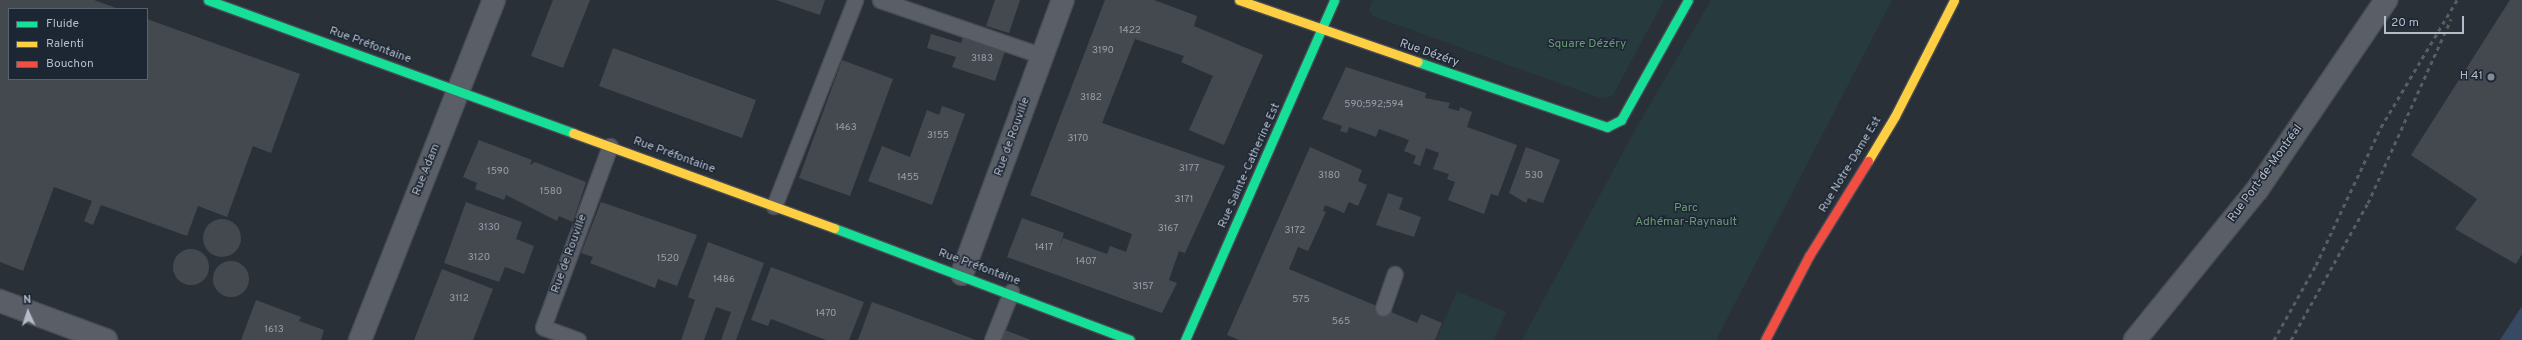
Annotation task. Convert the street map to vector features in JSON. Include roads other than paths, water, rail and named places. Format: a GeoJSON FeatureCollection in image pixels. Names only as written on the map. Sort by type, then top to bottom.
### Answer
{"type":"FeatureCollection","features":[{"type":"Feature","properties":{"kind":"street","name":"Rue Préfontaine"},"geometry":{"type":"LineString","coordinates":[[208,0],[1011,292],[1130,340]]}},
{"type":"Feature","properties":{"kind":"street","name":"Rue Adam"},"geometry":{"type":"LineString","coordinates":[[360,340],[494,0]]}},
{"type":"Feature","properties":{"kind":"street","name":"Rue de Rouville"},"geometry":{"type":"LineString","coordinates":[[962,274],[1063,0]]}},
{"type":"Feature","properties":{"kind":"street","name":"Rue Dézéry"},"geometry":{"type":"LineString","coordinates":[[1239,0],[1599,126],[1611,127],[1621,120],[1688,0]]}},
{"type":"Feature","properties":{"kind":"street","name":"Rue Sainte-Catherine Est"},"geometry":{"type":"LineString","coordinates":[[1185,340],[1323,30],[1334,0]]}},
{"type":"Feature","properties":{"kind":"street","name":"Rue Notre-Dame Est"},"geometry":{"type":"LineString","coordinates":[[1765,340],[1809,256],[1895,116],[1954,0]]}},
{"type":"Feature","properties":{"kind":"street","name":"Rue Port-de-Montréal"},"geometry":{"type":"LineString","coordinates":[[2135,340],[2257,190],[2386,0]]}},
{"type":"Feature","properties":{"kind":"street"},"geometry":{"type":"LineString","coordinates":[[0,301],[106,340]]}},
{"type":"Feature","properties":{"kind":"lane"},"geometry":{"type":"LineString","coordinates":[[774,206],[855,0]]}},
{"type":"Feature","properties":{"kind":"lane"},"geometry":{"type":"LineString","coordinates":[[880,0],[1043,56]]}},
{"type":"Feature","properties":{"kind":"lane","name":"Rue de Rouville"},"geometry":{"type":"LineString","coordinates":[[578,340],[543,327],[610,146]]}},
{"type":"Feature","properties":{"kind":"lane"},"geometry":{"type":"LineString","coordinates":[[1383,308],[1395,274]]}},
{"type":"Feature","properties":{"kind":"lane"},"geometry":{"type":"LineString","coordinates":[[992,340],[1011,292]]}},
{"type":"Feature","properties":{"kind":"water"},"geometry":{"type":"Polygon","coordinates":[[[2522,306],[2522,340],[2500,340],[2522,306]]]}},
{"type":"Feature","properties":{"kind":"railway"},"geometry":{"type":"LineString","coordinates":[[2274,340],[2316,265],[2381,127],[2457,0]]}},
{"type":"Feature","properties":{"kind":"railway"},"geometry":{"type":"LineString","coordinates":[[2291,340],[2368,203],[2451,19]]}},
{"type":"Feature","properties":{"kind":"place","name":"H 41"},"geometry":{"type":"Point","coordinates":[2491,77]}},
{"type":"Feature","properties":{"kind":"park label","name":"Square Dézéry"},"geometry":{"type":"Point","coordinates":[1587,45]}},
{"type":"Feature","properties":{"kind":"park label","name":"Parc Adhémar-Raynault"},"geometry":{"type":"Point","coordinates":[1686,216]}}]}
